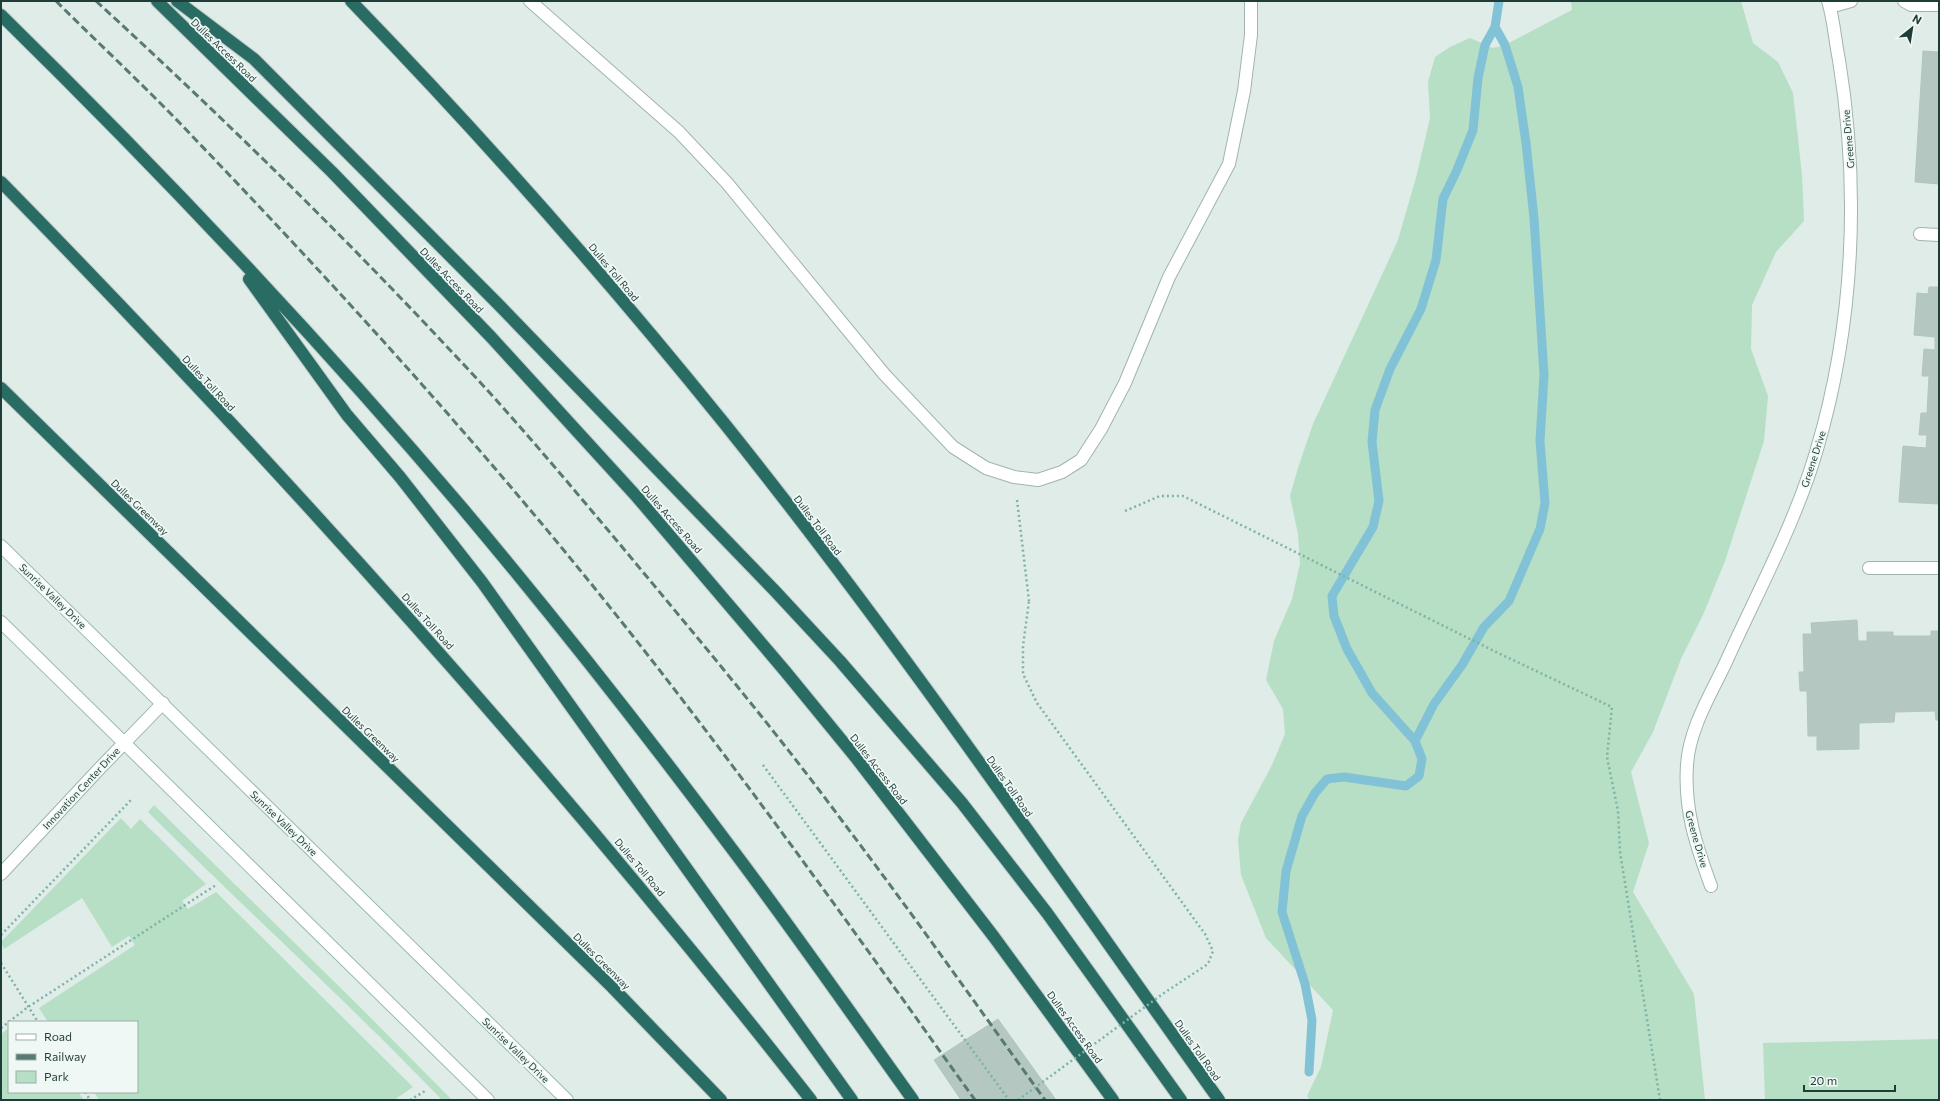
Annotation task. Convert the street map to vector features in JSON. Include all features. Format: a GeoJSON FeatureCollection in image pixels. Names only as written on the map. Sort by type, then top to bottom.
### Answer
{"type":"FeatureCollection","features":[{"type":"Feature","properties":{"kind":"highway","name":"Dulles Access Road"},"geometry":{"type":"LineString","coordinates":[[157,1],[332,172],[527,375],[637,497],[780,664],[857,759],[1022,974],[1113,1100]]}},
{"type":"Feature","properties":{"kind":"highway"},"geometry":{"type":"LineString","coordinates":[[177,1],[260,65],[502,308],[786,602],[845,667],[962,803],[1047,913],[1181,1100]]}},
{"type":"Feature","properties":{"kind":"highway","name":"Dulles Toll Road"},"geometry":{"type":"LineString","coordinates":[[351,1],[435,88],[565,232],[726,426],[856,595],[929,693],[1218,1100]]}},
{"type":"Feature","properties":{"kind":"highway"},"geometry":{"type":"LineString","coordinates":[[1,15],[220,237],[304,328],[462,508],[598,675],[736,854],[913,1100]]}},
{"type":"Feature","properties":{"kind":"highway","name":"Dulles Toll Road"},"geometry":{"type":"LineString","coordinates":[[1,182],[190,380],[361,564],[450,663],[574,806],[665,916],[811,1100]]}},
{"type":"Feature","properties":{"kind":"highway"},"geometry":{"type":"LineString","coordinates":[[220,237],[347,415],[400,476],[482,582],[852,1100]]}},
{"type":"Feature","properties":{"kind":"highway","name":"Dulles Greenway"},"geometry":{"type":"LineString","coordinates":[[1,388],[612,986],[721,1100]]}},
{"type":"Feature","properties":{"kind":"main road"},"geometry":{"type":"LineString","coordinates":[[530,1],[679,132],[727,182],[884,374],[953,447],[986,468],[1014,477],[1038,480],[1062,472],[1081,460],[1101,429],[1125,383],[1169,277],[1229,164],[1244,91],[1251,35],[1251,1]]}},
{"type":"Feature","properties":{"kind":"main road"},"geometry":{"type":"LineString","coordinates":[[1828,3],[1851,1]]}},
{"type":"Feature","properties":{"kind":"main road"},"geometry":{"type":"LineString","coordinates":[[1904,1],[1910,5],[1939,5]]}},
{"type":"Feature","properties":{"kind":"main road","name":"Greene Drive"},"geometry":{"type":"LineString","coordinates":[[1711,886],[1696,844],[1687,805],[1687,763],[1695,728],[1772,562],[1805,486],[1826,413],[1839,353],[1848,277],[1851,230],[1850,175],[1842,80],[1828,3]]}},
{"type":"Feature","properties":{"kind":"main road"},"geometry":{"type":"LineString","coordinates":[[1920,234],[1939,234]]}},
{"type":"Feature","properties":{"kind":"main road","name":"Sunrise Valley Drive"},"geometry":{"type":"LineString","coordinates":[[1,546],[567,1100]]}},
{"type":"Feature","properties":{"kind":"main road"},"geometry":{"type":"LineString","coordinates":[[1869,568],[1939,568]]}},
{"type":"Feature","properties":{"kind":"main road"},"geometry":{"type":"LineString","coordinates":[[1,622],[125,742],[488,1100]]}},
{"type":"Feature","properties":{"kind":"main road","name":"Innovation Center Drive"},"geometry":{"type":"LineString","coordinates":[[1,874],[163,703]]}},
{"type":"Feature","properties":{"kind":"path"},"geometry":{"type":"LineString","coordinates":[[1014,477],[1029,601],[1023,646],[1023,674],[1037,703],[1205,934],[1212,951],[1208,964],[1164,993],[1018,1100]]}},
{"type":"Feature","properties":{"kind":"path"},"geometry":{"type":"LineString","coordinates":[[1125,511],[1160,496],[1183,496],[1494,650],[1612,706],[1607,757],[1618,812],[1620,852],[1660,1100]]}},
{"type":"Feature","properties":{"kind":"path"},"geometry":{"type":"LineString","coordinates":[[1322,565],[1326,567]]}},
{"type":"Feature","properties":{"kind":"path"},"geometry":{"type":"LineString","coordinates":[[763,765],[980,1062],[1009,1100],[1000,1087],[980,1062]]}},
{"type":"Feature","properties":{"kind":"path"},"geometry":{"type":"LineString","coordinates":[[1,935],[131,800]]}},
{"type":"Feature","properties":{"kind":"path"},"geometry":{"type":"LineString","coordinates":[[10,1021],[28,1007],[216,885]]}},
{"type":"Feature","properties":{"kind":"path"},"geometry":{"type":"LineString","coordinates":[[1,963],[37,1021]]}},
{"type":"Feature","properties":{"kind":"path"},"geometry":{"type":"LineString","coordinates":[[410,1100],[424,1091]]}},
{"type":"Feature","properties":{"kind":"green space"},"geometry":{"type":"Polygon","coordinates":[[[1571,1],[1741,1],[1753,43],[1778,62],[1793,93],[1802,175],[1804,221],[1776,252],[1752,305],[1751,349],[1768,396],[1764,441],[1725,561],[1703,615],[1681,659],[1653,732],[1631,772],[1649,843],[1633,892],[1694,994],[1705,1100],[1310,1100],[1307,1096],[1321,1067],[1333,1010],[1266,938],[1241,875],[1238,840],[1241,823],[1272,765],[1285,734],[1283,709],[1266,680],[1274,641],[1292,599],[1300,564],[1298,534],[1290,496],[1313,424],[1398,240],[1417,174],[1430,118],[1428,82],[1435,57],[1450,47],[1470,38],[1493,48],[1505,45],[1572,10],[1571,1]]]}},
{"type":"Feature","properties":{"kind":"green space"},"geometry":{"type":"Polygon","coordinates":[[[154,805],[362,1009],[452,1100],[442,1100],[370,1027],[148,812],[154,805]]]}},
{"type":"Feature","properties":{"kind":"green space"},"geometry":{"type":"Polygon","coordinates":[[[121,818],[131,829],[140,819],[206,884],[182,901],[188,909],[216,892],[413,1087],[394,1100],[99,1100],[95,1093],[138,1093],[138,1021],[47,1021],[39,1008],[135,945],[129,936],[112,947],[82,898],[4,949],[1,942],[121,818]]]}},
{"type":"Feature","properties":{"kind":"green space"},"geometry":{"type":"Polygon","coordinates":[[[8,1029],[8,1093],[79,1093],[84,1100],[1,1100],[1,1034],[8,1029]]]}},
{"type":"Feature","properties":{"kind":"green space"},"geometry":{"type":"Polygon","coordinates":[[[1939,1039],[1939,1100],[1765,1100],[1763,1043],[1939,1039]]]}},
{"type":"Feature","properties":{"kind":"building"},"geometry":{"type":"Polygon","coordinates":[[[1923,51],[1939,52],[1939,184],[1915,182],[1923,51]]]}},
{"type":"Feature","properties":{"kind":"building"},"geometry":{"type":"Polygon","coordinates":[[[1929,287],[1939,287],[1939,504],[1899,502],[1903,446],[1926,448],[1927,435],[1919,435],[1921,413],[1927,413],[1929,376],[1922,376],[1924,349],[1935,350],[1935,337],[1914,335],[1917,293],[1928,294],[1929,287]]]}},
{"type":"Feature","properties":{"kind":"building"},"geometry":{"type":"Polygon","coordinates":[[[1857,620],[1858,641],[1867,641],[1867,632],[1893,632],[1893,636],[1931,636],[1931,631],[1939,631],[1939,720],[1936,720],[1935,711],[1895,712],[1894,722],[1859,723],[1859,749],[1817,750],[1817,736],[1808,736],[1807,691],[1800,691],[1799,672],[1804,672],[1803,634],[1812,634],[1811,623],[1857,620]]]}},
{"type":"Feature","properties":{"kind":"building"},"geometry":{"type":"Polygon","coordinates":[[[998,1019],[1056,1100],[961,1100],[934,1060],[998,1019]]]}},
{"type":"Feature","properties":{"kind":"waterway"},"geometry":{"type":"LineString","coordinates":[[1309,1072],[1312,1020],[1305,984],[1282,912],[1286,871],[1302,816],[1315,793],[1327,779],[1344,777],[1406,786],[1419,776],[1422,759],[1415,741],[1372,693],[1347,649],[1334,616],[1332,596],[1373,527],[1379,501],[1372,442],[1375,410],[1390,369],[1421,309],[1436,260],[1443,199],[1457,170],[1473,130],[1478,78],[1485,45],[1495,27],[1499,1]]}},
{"type":"Feature","properties":{"kind":"waterway"},"geometry":{"type":"LineString","coordinates":[[1415,741],[1434,704],[1462,665],[1484,627],[1509,601],[1540,529],[1545,503],[1540,441],[1544,375],[1534,218],[1518,87],[1505,45],[1495,27]]}},
{"type":"Feature","properties":{"kind":"railway"},"geometry":{"type":"LineString","coordinates":[[56,1],[143,86],[299,249],[402,362],[553,537],[650,657],[745,782],[975,1100]]}},
{"type":"Feature","properties":{"kind":"railway"},"geometry":{"type":"LineString","coordinates":[[96,1],[187,86],[321,216],[473,375],[540,450],[683,620],[791,754],[945,960],[1045,1100]]}}]}
